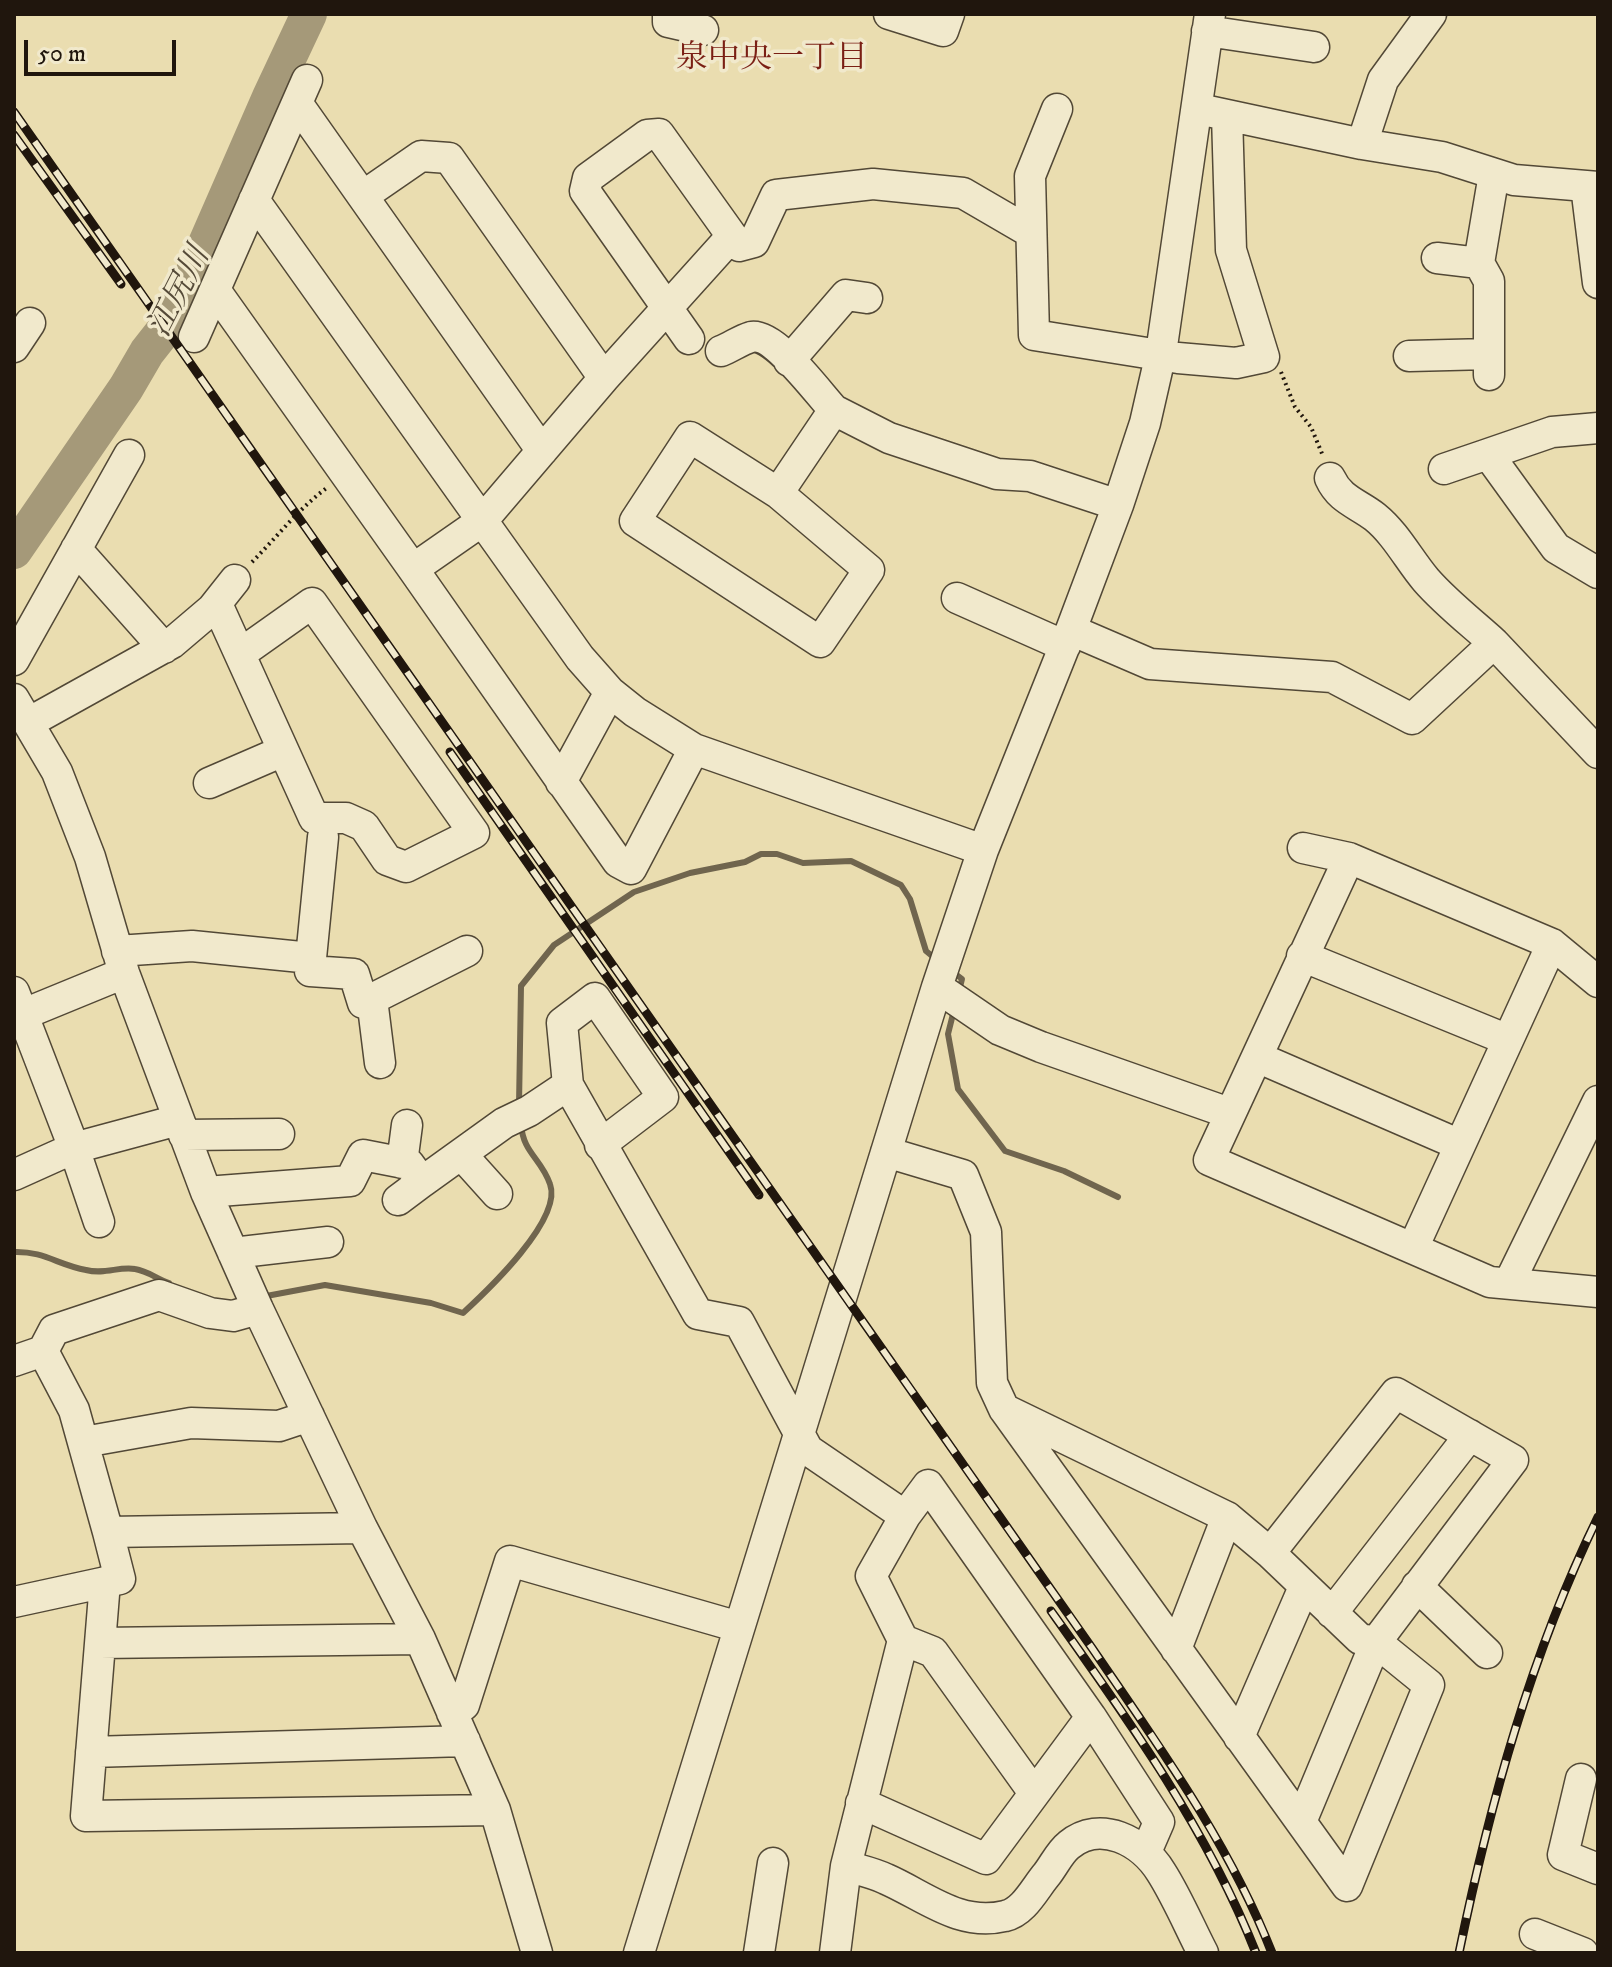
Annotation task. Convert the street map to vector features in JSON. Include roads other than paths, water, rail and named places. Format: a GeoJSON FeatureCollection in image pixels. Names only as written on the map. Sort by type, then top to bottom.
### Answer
{"type":"FeatureCollection","features":[{"type":"Feature","properties":{"kind":"street"},"geometry":{"type":"LineString","coordinates":[[668,14],[668,22],[703,30]]}},
{"type":"Feature","properties":{"kind":"street"},"geometry":{"type":"LineString","coordinates":[[889,14],[943,31],[949,14]]}},
{"type":"Feature","properties":{"kind":"street"},"geometry":{"type":"LineString","coordinates":[[1362,144],[1383,80],[1431,14]]}},
{"type":"Feature","properties":{"kind":"street"},"geometry":{"type":"LineString","coordinates":[[639,1953],[937,987],[983,850],[1068,638],[1145,423],[1161,353],[1209,22],[1314,47]]}},
{"type":"Feature","properties":{"kind":"street"},"geometry":{"type":"LineString","coordinates":[[194,337],[302,91],[363,196],[542,451]]}},
{"type":"Feature","properties":{"kind":"street"},"geometry":{"type":"LineString","coordinates":[[1195,108],[1362,144],[1442,157],[1514,180],[1592,186],[1598,283]]}},
{"type":"Feature","properties":{"kind":"street"},"geometry":{"type":"LineString","coordinates":[[1057,109],[1030,176],[1034,335],[1178,358],[1236,363],[1264,357],[1231,250],[1227,115]]}},
{"type":"Feature","properties":{"kind":"street"},"geometry":{"type":"LineString","coordinates":[[689,339],[585,191],[588,178],[647,135],[659,134],[739,246],[754,242],[776,195],[873,184],[963,193],[1030,232]]}},
{"type":"Feature","properties":{"kind":"street"},"geometry":{"type":"LineString","coordinates":[[363,196],[421,156],[449,158],[604,378]]}},
{"type":"Feature","properties":{"kind":"street"},"geometry":{"type":"LineString","coordinates":[[1409,356],[1489,364],[1489,281],[1479,263],[1494,174]]}},
{"type":"Feature","properties":{"kind":"street"},"geometry":{"type":"LineString","coordinates":[[254,200],[580,658],[610,692],[635,712],[694,749],[983,850]]}},
{"type":"Feature","properties":{"kind":"street"},"geometry":{"type":"LineString","coordinates":[[413,569],[482,521],[604,378],[731,237]]}},
{"type":"Feature","properties":{"kind":"street"},"geometry":{"type":"LineString","coordinates":[[1437,258],[1479,263]]}},
{"type":"Feature","properties":{"kind":"street"},"geometry":{"type":"LineString","coordinates":[[215,290],[618,862],[631,869],[694,749]]}},
{"type":"Feature","properties":{"kind":"street"},"geometry":{"type":"LineString","coordinates":[[789,361],[846,295],[867,298]]}},
{"type":"Feature","properties":{"kind":"street"},"geometry":{"type":"LineString","coordinates":[[721,351],[753,336],[767,340],[779,348],[834,410],[889,438],[997,474],[1030,476],[1118,505]]}},
{"type":"Feature","properties":{"kind":"street"},"geometry":{"type":"LineString","coordinates":[[778,493],[834,410]]}},
{"type":"Feature","properties":{"kind":"street"},"geometry":{"type":"LineString","coordinates":[[1444,469],[1552,432],[1598,428]]}},
{"type":"Feature","properties":{"kind":"street"},"geometry":{"type":"LineString","coordinates":[[690,437],[778,493],[869,570],[820,642],[635,521],[690,437]]}},
{"type":"Feature","properties":{"kind":"street"},"geometry":{"type":"LineString","coordinates":[[1488,454],[1556,548],[1598,573]]}},
{"type":"Feature","properties":{"kind":"street"},"geometry":{"type":"LineString","coordinates":[[14,660],[129,455]]}},
{"type":"Feature","properties":{"kind":"street"},"geometry":{"type":"LineString","coordinates":[[1330,478],[1335,491],[1375,517],[1399,542],[1427,581],[1592,737]]}},
{"type":"Feature","properties":{"kind":"street"},"geometry":{"type":"LineString","coordinates":[[76,549],[164,648]]}},
{"type":"Feature","properties":{"kind":"street"},"geometry":{"type":"LineString","coordinates":[[235,580],[217,604],[164,648],[21,711],[57,772],[79,828],[120,962],[206,1192],[362,1528],[420,1639],[495,1810],[537,1953]]}},
{"type":"Feature","properties":{"kind":"street"},"geometry":{"type":"LineString","coordinates":[[957,598],[1150,664],[1332,677],[1412,719],[1494,643]]}},
{"type":"Feature","properties":{"kind":"street"},"geometry":{"type":"LineString","coordinates":[[217,604],[314,818],[346,818],[364,826],[387,860],[406,867],[474,833],[312,603],[240,654]]}},
{"type":"Feature","properties":{"kind":"street"},"geometry":{"type":"LineString","coordinates":[[561,782],[610,692]]}},
{"type":"Feature","properties":{"kind":"street"},"geometry":{"type":"LineString","coordinates":[[209,783],[283,751]]}},
{"type":"Feature","properties":{"kind":"street"},"geometry":{"type":"LineString","coordinates":[[323,837],[310,971],[354,974],[363,1003],[467,951]]}},
{"type":"Feature","properties":{"kind":"street"},"geometry":{"type":"LineString","coordinates":[[1303,848],[1349,858],[1552,944],[1598,982]]}},
{"type":"Feature","properties":{"kind":"street"},"geometry":{"type":"LineString","coordinates":[[1349,858],[1209,1160],[1490,1282],[1598,1292]]}},
{"type":"Feature","properties":{"kind":"street"},"geometry":{"type":"LineString","coordinates":[[1413,1248],[1552,944]]}},
{"type":"Feature","properties":{"kind":"street"},"geometry":{"type":"LineString","coordinates":[[99,1222],[19,1003],[120,962],[192,946],[311,958]]}},
{"type":"Feature","properties":{"kind":"street"},"geometry":{"type":"LineString","coordinates":[[1302,956],[1508,1040]]}},
{"type":"Feature","properties":{"kind":"street"},"geometry":{"type":"LineString","coordinates":[[937,987],[1000,1030],[1229,1113]]}},
{"type":"Feature","properties":{"kind":"street"},"geometry":{"type":"LineString","coordinates":[[600,1145],[663,1097],[595,998],[562,1023],[568,1085],[600,1145],[698,1314],[739,1322],[808,1450],[905,1516]]}},
{"type":"Feature","properties":{"kind":"street"},"geometry":{"type":"LineString","coordinates":[[372,999],[380,1063]]}},
{"type":"Feature","properties":{"kind":"street"},"geometry":{"type":"LineString","coordinates":[[1257,1057],[1460,1145]]}},
{"type":"Feature","properties":{"kind":"street"},"geometry":{"type":"LineString","coordinates":[[407,1181],[461,1154],[504,1123],[529,1111],[568,1085]]}},
{"type":"Feature","properties":{"kind":"street"},"geometry":{"type":"LineString","coordinates":[[1509,1283],[1598,1101]]}},
{"type":"Feature","properties":{"kind":"street"},"geometry":{"type":"LineString","coordinates":[[407,1125],[407,1181]]}},
{"type":"Feature","properties":{"kind":"street"},"geometry":{"type":"LineString","coordinates":[[14,1175],[74,1148],[181,1127],[279,1134]]}},
{"type":"Feature","properties":{"kind":"street"},"geometry":{"type":"LineString","coordinates":[[886,1152],[963,1175],[986,1232],[992,1383],[1004,1409],[1347,1886],[1429,1685],[1376,1642],[1360,1639],[1270,1553],[1227,1517],[1004,1409]]}},
{"type":"Feature","properties":{"kind":"street"},"geometry":{"type":"LineString","coordinates":[[461,1154],[497,1194]]}},
{"type":"Feature","properties":{"kind":"street"},"geometry":{"type":"LineString","coordinates":[[206,1192],[350,1181],[363,1155],[407,1181]]}},
{"type":"Feature","properties":{"kind":"street"},"geometry":{"type":"LineString","coordinates":[[233,1253],[328,1242]]}},
{"type":"Feature","properties":{"kind":"street"},"geometry":{"type":"LineString","coordinates":[[14,1361],[43,1351],[54,1330],[159,1295],[210,1313],[233,1316],[258,1309]]}},
{"type":"Feature","properties":{"kind":"street"},"geometry":{"type":"LineString","coordinates":[[14,1602],[120,1579],[74,1410],[43,1351]]}},
{"type":"Feature","properties":{"kind":"street"},"geometry":{"type":"LineString","coordinates":[[1270,1553],[1396,1393],[1513,1460],[1376,1642],[1301,1822]]}},
{"type":"Feature","properties":{"kind":"street"},"geometry":{"type":"LineString","coordinates":[[84,1442],[191,1423],[279,1426],[309,1416]]}},
{"type":"Feature","properties":{"kind":"street"},"geometry":{"type":"LineString","coordinates":[[1332,1613],[1470,1435]]}},
{"type":"Feature","properties":{"kind":"street"},"geometry":{"type":"LineString","coordinates":[[835,1953],[846,1866],[903,1640],[871,1576],[905,1516],[928,1485],[1091,1717],[1159,1822],[1146,1852]]}},
{"type":"Feature","properties":{"kind":"street"},"geometry":{"type":"LineString","coordinates":[[1176,1649],[1227,1517]]}},
{"type":"Feature","properties":{"kind":"street"},"geometry":{"type":"LineString","coordinates":[[108,1532],[362,1528]]}},
{"type":"Feature","properties":{"kind":"street"},"geometry":{"type":"LineString","coordinates":[[452,1713],[464,1705],[510,1561],[739,1627]]}},
{"type":"Feature","properties":{"kind":"street"},"geometry":{"type":"LineString","coordinates":[[105,1582],[86,1816],[495,1810]]}},
{"type":"Feature","properties":{"kind":"street"},"geometry":{"type":"LineString","coordinates":[[1417,1586],[1487,1653]]}},
{"type":"Feature","properties":{"kind":"street"},"geometry":{"type":"LineString","coordinates":[[1239,1737],[1304,1587]]}},
{"type":"Feature","properties":{"kind":"street"},"geometry":{"type":"LineString","coordinates":[[100,1643],[420,1639]]}},
{"type":"Feature","properties":{"kind":"street"},"geometry":{"type":"LineString","coordinates":[[903,1640],[933,1652],[1034,1793]]}},
{"type":"Feature","properties":{"kind":"street"},"geometry":{"type":"LineString","coordinates":[[861,1803],[986,1859],[1091,1717]]}},
{"type":"Feature","properties":{"kind":"street"},"geometry":{"type":"LineString","coordinates":[[91,1752],[465,1741]]}},
{"type":"Feature","properties":{"kind":"street"},"geometry":{"type":"LineString","coordinates":[[1581,1779],[1563,1855],[1598,1869]]}},
{"type":"Feature","properties":{"kind":"street"},"geometry":{"type":"LineString","coordinates":[[846,1866],[885,1878],[952,1914],[1005,1916],[1018,1910],[1068,1846],[1087,1835],[1102,1832],[1120,1837],[1146,1852],[1161,1871],[1203,1953]]}},
{"type":"Feature","properties":{"kind":"street"},"geometry":{"type":"LineString","coordinates":[[759,1953],[773,1863]]}},
{"type":"Feature","properties":{"kind":"street"},"geometry":{"type":"LineString","coordinates":[[1535,1934],[1583,1953]]}},
{"type":"Feature","properties":{"kind":"waterway","name":"江尻川"},"geometry":{"type":"LineString","coordinates":[[14,551],[126,388],[147,352],[173,319],[309,14]]}},
{"type":"Feature","properties":{"kind":"waterway"},"geometry":{"type":"LineString","coordinates":[[519,1105],[521,986],[554,945],[634,892],[690,873],[745,862],[761,854],[777,854],[803,863],[851,861],[901,885],[910,899],[926,951],[937,960]]}},
{"type":"Feature","properties":{"kind":"waterway"},"geometry":{"type":"LineString","coordinates":[[953,972],[962,979],[959,991]]}},
{"type":"Feature","properties":{"kind":"waterway"},"geometry":{"type":"LineString","coordinates":[[954,1010],[948,1034],[958,1089],[1005,1151],[1064,1171],[1118,1197]]}},
{"type":"Feature","properties":{"kind":"waterway"},"geometry":{"type":"LineString","coordinates":[[261,1297],[325,1285],[431,1303],[463,1313],[521,1253],[535,1234],[551,1199],[550,1184],[525,1142],[521,1124]]}},
{"type":"Feature","properties":{"kind":"waterway"},"geometry":{"type":"LineString","coordinates":[[14,1252],[34,1254],[93,1271],[135,1269],[169,1283]]}},
{"type":"Feature","properties":{"kind":"railway"},"geometry":{"type":"LineString","coordinates":[[14,112],[1117,1684],[1214,1834],[1255,1912],[1272,1953]]}},
{"type":"Feature","properties":{"kind":"railway"},"geometry":{"type":"LineString","coordinates":[[14,135],[121,284]]}},
{"type":"Feature","properties":{"kind":"railway"},"geometry":{"type":"LineString","coordinates":[[450,752],[759,1195]]}},
{"type":"Feature","properties":{"kind":"railway"},"geometry":{"type":"LineString","coordinates":[[1459,1953],[1484,1841],[1515,1730],[1552,1622],[1598,1517]]}},
{"type":"Feature","properties":{"kind":"railway"},"geometry":{"type":"LineString","coordinates":[[1051,1611],[1137,1734],[1190,1819],[1214,1862],[1256,1953]]}},
{"type":"Feature","properties":{"kind":"district","name":"泉中央一丁目"},"geometry":{"type":"Point","coordinates":[772,60]}}]}
